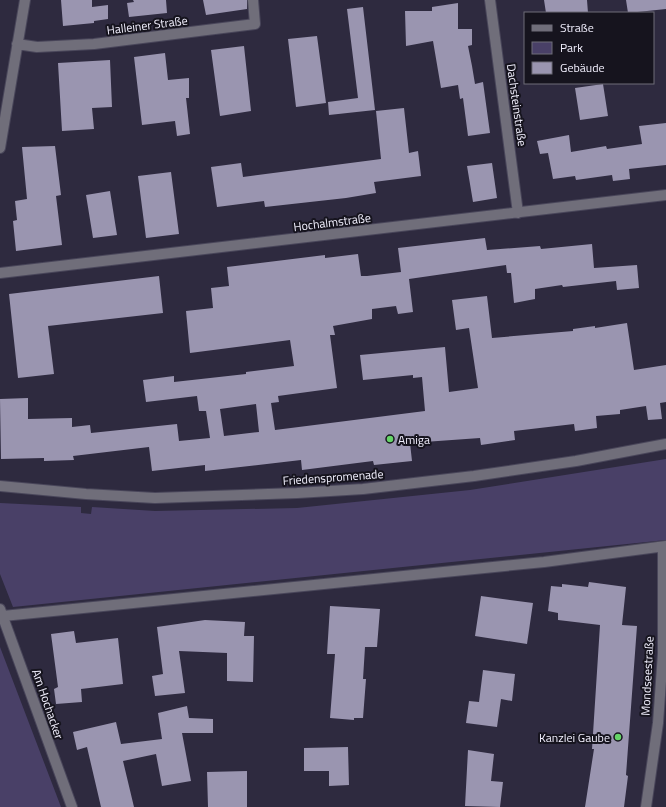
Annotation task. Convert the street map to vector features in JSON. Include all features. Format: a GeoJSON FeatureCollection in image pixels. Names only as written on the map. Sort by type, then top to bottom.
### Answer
{"type":"FeatureCollection","features":[{"type":"Feature","properties":{"kind":"street"},"geometry":{"type":"LineString","coordinates":[[0,148],[25,0]]}},
{"type":"Feature","properties":{"kind":"street","name":"Halleiner Straße"},"geometry":{"type":"LineString","coordinates":[[17,44],[37,47],[99,44],[255,24],[253,0]]}},
{"type":"Feature","properties":{"kind":"street","name":"Dachsteinstraße"},"geometry":{"type":"LineString","coordinates":[[490,0],[518,213]]}},
{"type":"Feature","properties":{"kind":"street","name":"Hochalmstraße"},"geometry":{"type":"LineString","coordinates":[[0,273],[666,195]]}},
{"type":"Feature","properties":{"kind":"street","name":"Friedenspromenade"},"geometry":{"type":"LineString","coordinates":[[0,486],[86,494],[155,498],[363,489],[474,476],[576,461],[666,444]]}},
{"type":"Feature","properties":{"kind":"street"},"geometry":{"type":"LineString","coordinates":[[1,613],[544,562],[664,546]]}},
{"type":"Feature","properties":{"kind":"street","name":"Mondseestraße"},"geometry":{"type":"LineString","coordinates":[[646,807],[658,722],[663,653],[664,546]]}},
{"type":"Feature","properties":{"kind":"street","name":"Am Hochacker"},"geometry":{"type":"LineString","coordinates":[[1,613],[72,807]]}},
{"type":"Feature","properties":{"kind":"green space"},"geometry":{"type":"Polygon","coordinates":[[[666,459],[666,540],[13,607],[0,574],[0,503],[81,507],[81,513],[91,514],[92,507],[155,511],[297,508],[470,490],[666,459]]]}},
{"type":"Feature","properties":{"kind":"green space"},"geometry":{"type":"Polygon","coordinates":[[[0,647],[61,807],[0,807],[0,647]]]}},
{"type":"Feature","properties":{"kind":"building"},"geometry":{"type":"Polygon","coordinates":[[[61,0],[92,0],[92,7],[108,5],[108,19],[94,21],[94,23],[63,26],[61,0]]]}},
{"type":"Feature","properties":{"kind":"building"},"geometry":{"type":"Polygon","coordinates":[[[133,0],[166,0],[167,13],[129,17],[127,3],[134,2],[133,0]]]}},
{"type":"Feature","properties":{"kind":"building"},"geometry":{"type":"Polygon","coordinates":[[[203,0],[247,0],[247,9],[206,15],[203,0]]]}},
{"type":"Feature","properties":{"kind":"building"},"geometry":{"type":"Polygon","coordinates":[[[544,0],[587,0],[588,12],[546,12],[544,0]]]}},
{"type":"Feature","properties":{"kind":"building"},"geometry":{"type":"Polygon","coordinates":[[[626,0],[666,0],[666,9],[628,12],[626,0]]]}},
{"type":"Feature","properties":{"kind":"building"},"geometry":{"type":"Polygon","coordinates":[[[458,3],[458,29],[472,29],[472,45],[468,46],[475,84],[483,82],[490,133],[468,136],[463,98],[460,99],[458,85],[441,88],[433,41],[406,46],[405,11],[432,11],[432,7],[458,3]]]}},
{"type":"Feature","properties":{"kind":"building"},"geometry":{"type":"Polygon","coordinates":[[[363,7],[375,110],[329,115],[328,102],[358,98],[347,9],[363,7]]]}},
{"type":"Feature","properties":{"kind":"building"},"geometry":{"type":"Polygon","coordinates":[[[317,36],[326,103],[296,107],[288,39],[317,36]]]}},
{"type":"Feature","properties":{"kind":"building"},"geometry":{"type":"Polygon","coordinates":[[[244,46],[251,111],[220,116],[211,50],[244,46]]]}},
{"type":"Feature","properties":{"kind":"building"},"geometry":{"type":"Polygon","coordinates":[[[165,53],[168,80],[189,78],[189,98],[186,98],[190,134],[177,136],[175,121],[142,125],[134,57],[165,53]]]}},
{"type":"Feature","properties":{"kind":"building"},"geometry":{"type":"Polygon","coordinates":[[[110,60],[112,107],[92,108],[94,129],[62,131],[58,63],[110,60]]]}},
{"type":"Feature","properties":{"kind":"building"},"geometry":{"type":"Polygon","coordinates":[[[603,84],[608,116],[580,120],[575,88],[603,84]]]}},
{"type":"Feature","properties":{"kind":"building"},"geometry":{"type":"Polygon","coordinates":[[[404,108],[409,153],[418,151],[421,176],[374,182],[376,193],[346,198],[265,207],[264,201],[217,207],[211,167],[241,163],[243,177],[381,159],[376,111],[404,108]]]}},
{"type":"Feature","properties":{"kind":"building"},"geometry":{"type":"Polygon","coordinates":[[[666,123],[666,165],[629,169],[630,179],[613,181],[612,175],[576,180],[575,176],[553,179],[548,153],[540,154],[537,141],[569,135],[571,152],[606,146],[607,149],[642,144],[639,126],[666,123]]]}},
{"type":"Feature","properties":{"kind":"building"},"geometry":{"type":"Polygon","coordinates":[[[55,146],[61,195],[56,196],[62,245],[16,251],[13,221],[17,220],[15,201],[27,199],[22,147],[55,146]]]}},
{"type":"Feature","properties":{"kind":"building"},"geometry":{"type":"Polygon","coordinates":[[[492,163],[497,198],[473,202],[467,166],[492,163]]]}},
{"type":"Feature","properties":{"kind":"building"},"geometry":{"type":"Polygon","coordinates":[[[171,172],[179,234],[146,238],[138,176],[171,172]]]}},
{"type":"Feature","properties":{"kind":"building"},"geometry":{"type":"Polygon","coordinates":[[[110,191],[117,235],[93,238],[86,195],[110,191]]]}},
{"type":"Feature","properties":{"kind":"building"},"geometry":{"type":"Polygon","coordinates":[[[485,238],[487,250],[540,246],[541,249],[592,244],[594,268],[637,265],[639,288],[617,290],[616,281],[563,287],[562,285],[535,289],[535,299],[514,303],[511,273],[507,273],[506,265],[409,279],[413,312],[398,314],[396,306],[372,309],[372,319],[333,326],[335,335],[330,335],[337,388],[278,396],[279,402],[271,403],[275,430],[425,411],[422,377],[413,378],[413,375],[363,380],[360,355],[445,347],[449,392],[478,388],[469,328],[456,330],[452,300],[487,296],[492,338],[573,331],[573,329],[595,326],[595,328],[627,323],[634,370],[666,365],[666,402],[660,403],[662,419],[648,420],[646,406],[620,410],[620,414],[596,416],[597,428],[575,431],[574,424],[514,431],[515,440],[481,445],[480,438],[410,443],[412,461],[374,465],[373,461],[302,470],[301,460],[205,471],[205,465],[152,471],[149,447],[73,456],[74,460],[44,461],[44,458],[1,459],[0,399],[28,398],[28,419],[72,418],[72,427],[90,425],[91,433],[177,424],[179,441],[210,438],[206,411],[199,411],[197,396],[146,402],[143,380],[174,376],[174,382],[246,374],[246,372],[294,366],[290,340],[190,353],[186,311],[213,308],[211,288],[229,286],[227,267],[325,255],[325,258],[358,254],[361,276],[367,276],[401,272],[398,248],[485,238]],[[256,404],[220,409],[224,436],[259,432],[256,404]]]}},
{"type":"Feature","properties":{"kind":"building"},"geometry":{"type":"Polygon","coordinates":[[[159,276],[163,313],[48,326],[54,374],[18,378],[9,294],[159,276]]]}},
{"type":"Feature","properties":{"kind":"building"},"geometry":{"type":"Polygon","coordinates":[[[589,582],[626,587],[622,625],[637,626],[626,775],[628,776],[624,807],[585,807],[594,749],[592,749],[600,625],[558,620],[558,613],[548,611],[551,586],[562,587],[562,584],[588,587],[589,582]]]}},
{"type":"Feature","properties":{"kind":"building"},"geometry":{"type":"Polygon","coordinates":[[[481,596],[533,603],[527,644],[475,636],[481,596]]]}},
{"type":"Feature","properties":{"kind":"building"},"geometry":{"type":"Polygon","coordinates":[[[330,606],[380,609],[377,647],[365,647],[363,679],[366,679],[363,718],[354,718],[354,720],[330,718],[335,654],[327,654],[330,606]]]}},
{"type":"Feature","properties":{"kind":"building"},"geometry":{"type":"Polygon","coordinates":[[[205,620],[245,622],[244,636],[254,636],[253,682],[227,681],[227,653],[179,651],[185,693],[155,696],[152,676],[163,674],[157,627],[205,620]]]}},
{"type":"Feature","properties":{"kind":"building"},"geometry":{"type":"Polygon","coordinates":[[[74,631],[76,643],[118,638],[123,684],[81,689],[82,702],[56,704],[54,689],[58,687],[51,634],[74,631]]]}},
{"type":"Feature","properties":{"kind":"building"},"geometry":{"type":"Polygon","coordinates":[[[483,670],[515,674],[512,701],[501,699],[497,727],[466,723],[469,701],[479,702],[483,670]]]}},
{"type":"Feature","properties":{"kind":"building"},"geometry":{"type":"Polygon","coordinates":[[[187,706],[189,718],[213,719],[213,733],[182,733],[191,781],[162,786],[156,754],[123,761],[134,807],[101,807],[87,747],[77,750],[73,732],[116,722],[121,744],[162,739],[158,713],[187,706]]]}},
{"type":"Feature","properties":{"kind":"building"},"geometry":{"type":"Polygon","coordinates":[[[348,747],[349,785],[329,786],[329,771],[304,771],[304,748],[348,747]]]}},
{"type":"Feature","properties":{"kind":"building"},"geometry":{"type":"Polygon","coordinates":[[[468,750],[494,754],[491,781],[503,782],[500,807],[465,806],[468,750]]]}},
{"type":"Feature","properties":{"kind":"building"},"geometry":{"type":"Polygon","coordinates":[[[247,771],[247,807],[208,807],[207,772],[247,771]]]}},
{"type":"Feature","properties":{"kind":"place","name":"Amiga"},"geometry":{"type":"Point","coordinates":[390,439]}},
{"type":"Feature","properties":{"kind":"place","name":"Kanzlei Gaube"},"geometry":{"type":"Point","coordinates":[618,737]}}]}
